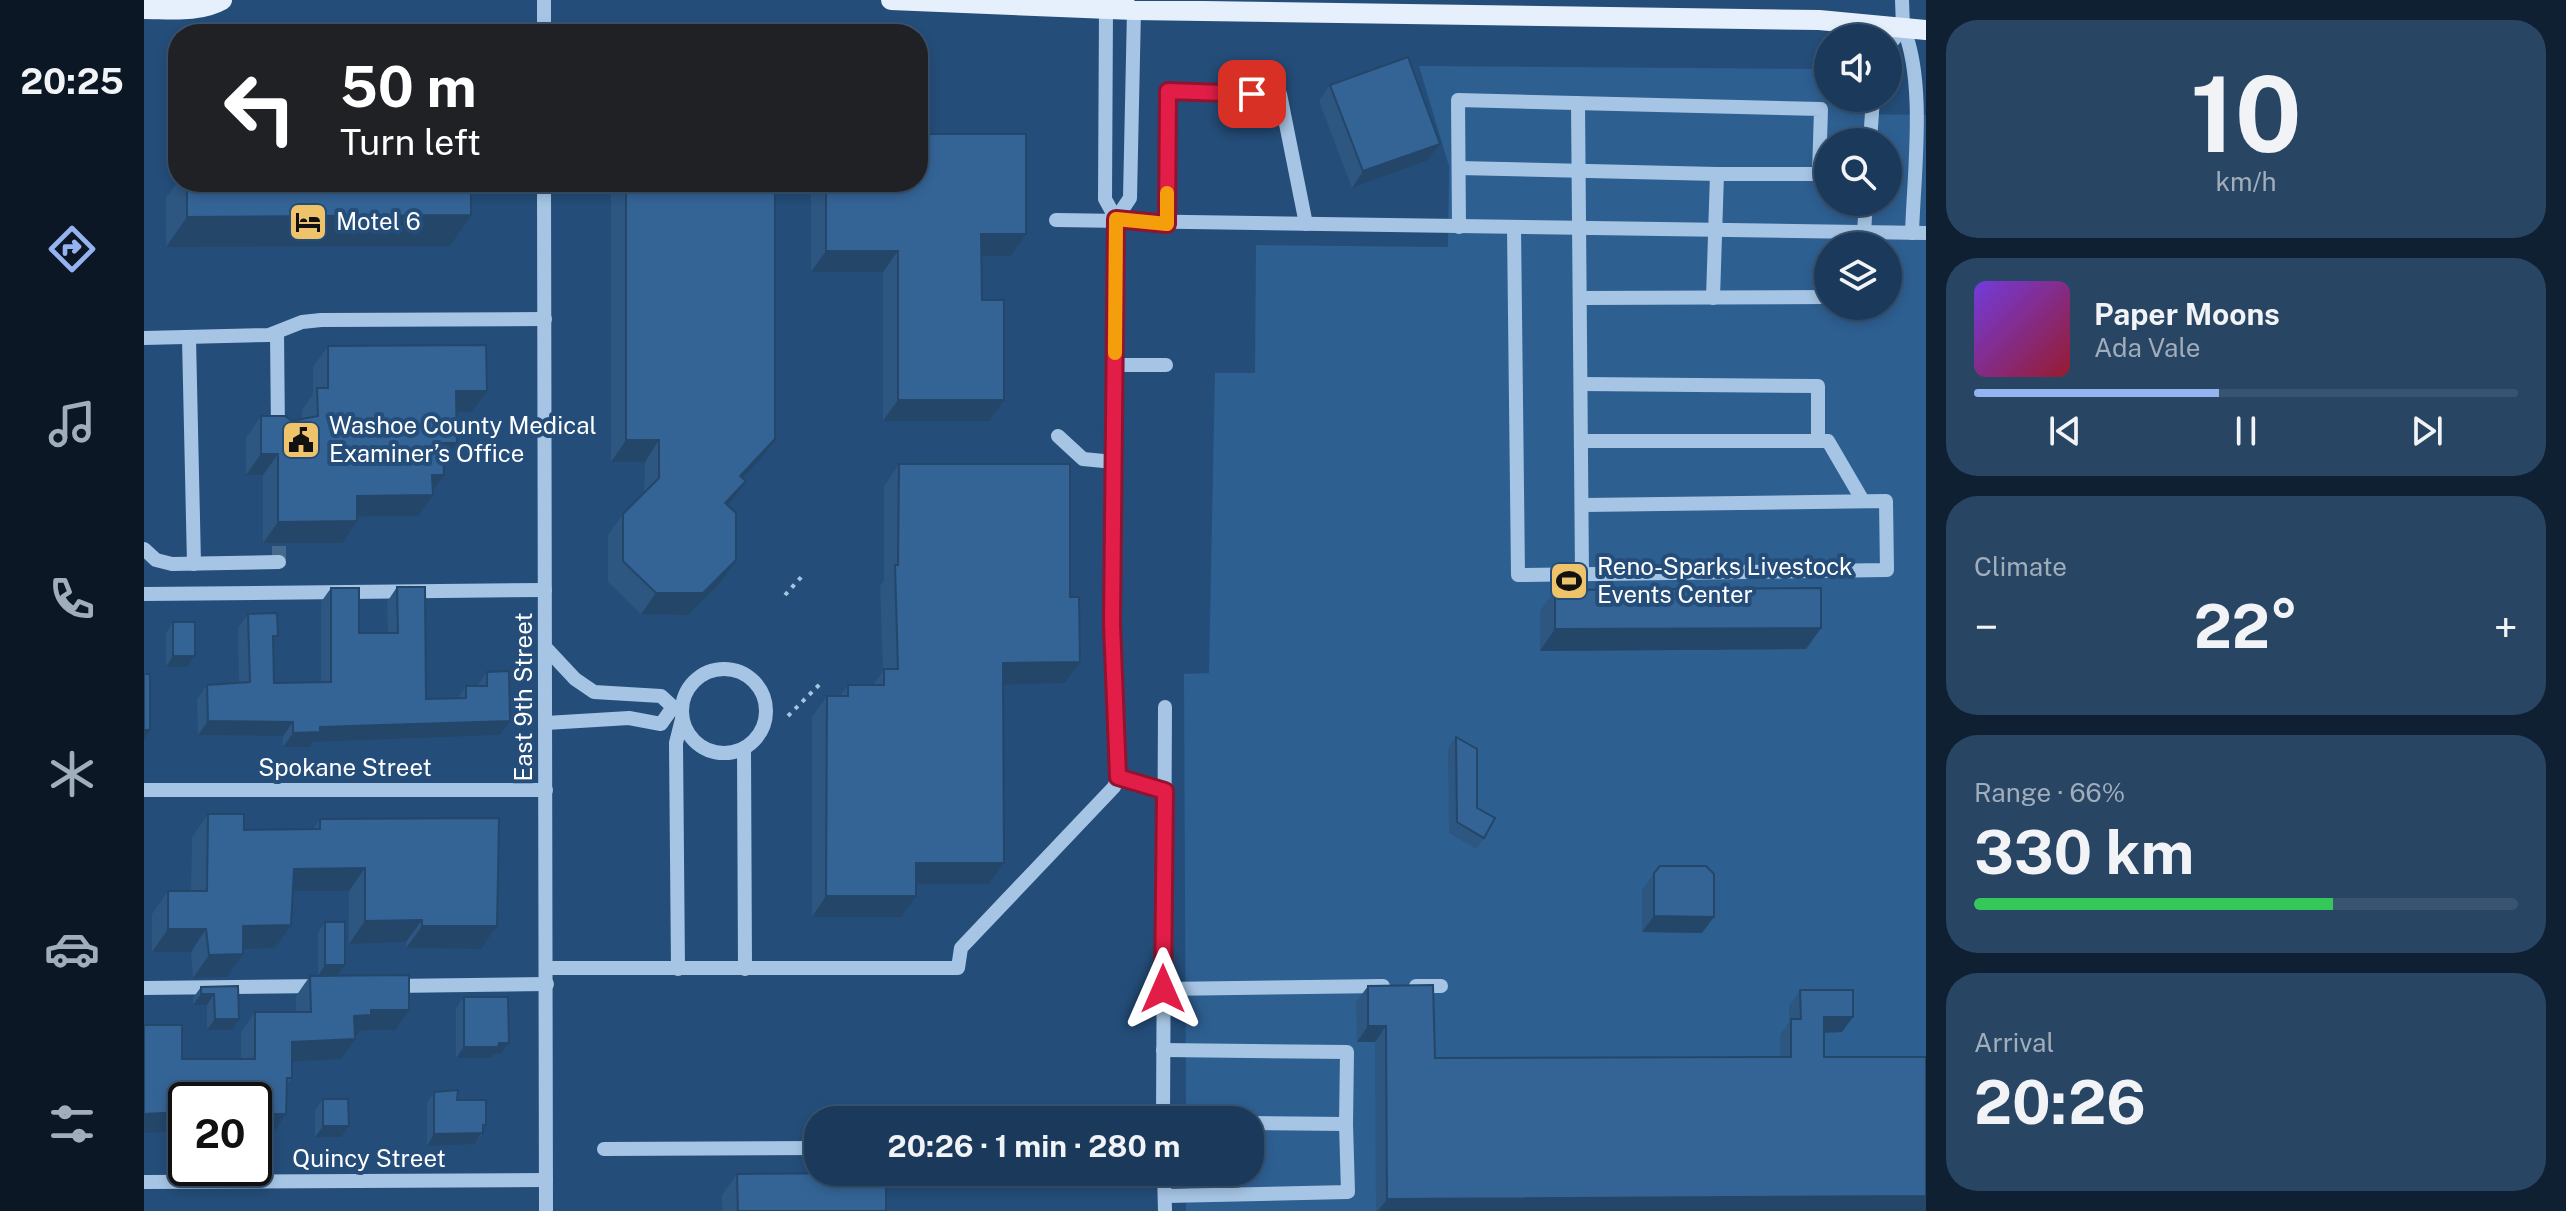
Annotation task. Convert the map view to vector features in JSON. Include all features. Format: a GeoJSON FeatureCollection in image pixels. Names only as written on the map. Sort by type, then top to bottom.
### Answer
{"type":"FeatureCollection","features":[{"type":"Feature","properties":{"kind":"main road"},"geometry":{"type":"LineString","coordinates":[[144,9],[184,10],[222,0]]}},
{"type":"Feature","properties":{"kind":"main road"},"geometry":{"type":"LineString","coordinates":[[891,0],[1134,10],[1819,20],[1926,30]]}},
{"type":"Feature","properties":{"kind":"street"},"geometry":{"type":"LineString","coordinates":[[544,0],[544,24]]}},
{"type":"Feature","properties":{"kind":"street"},"geometry":{"type":"LineString","coordinates":[[1902,0],[1903,27],[1914,51],[1918,77],[1919,233]]}},
{"type":"Feature","properties":{"kind":"street"},"geometry":{"type":"LineString","coordinates":[[547,968],[958,968],[961,948],[1114,787],[1118,777],[1112,624],[1116,219],[1105,199],[1106,9]]}},
{"type":"Feature","properties":{"kind":"street"},"geometry":{"type":"LineString","coordinates":[[1116,219],[1130,198],[1134,10]]}},
{"type":"Feature","properties":{"kind":"street"},"geometry":{"type":"LineString","coordinates":[[1167,224],[1168,91],[1280,94],[1306,224]]}},
{"type":"Feature","properties":{"kind":"street"},"geometry":{"type":"LineString","coordinates":[[1459,168],[1819,174],[1821,109],[1458,100],[1459,227]]}},
{"type":"Feature","properties":{"kind":"street"},"geometry":{"type":"LineString","coordinates":[[1578,103],[1584,441],[1582,574]]}},
{"type":"Feature","properties":{"kind":"street"},"geometry":{"type":"LineString","coordinates":[[1713,298],[1717,174]]}},
{"type":"Feature","properties":{"kind":"street","name":"East 9th Street"},"geometry":{"type":"LineString","coordinates":[[544,192],[546,1211]]}},
{"type":"Feature","properties":{"kind":"street"},"geometry":{"type":"LineString","coordinates":[[1056,220],[1864,232],[1865,216]]}},
{"type":"Feature","properties":{"kind":"street"},"geometry":{"type":"LineString","coordinates":[[1514,227],[1518,575],[1887,570],[1886,501],[1584,505]]}},
{"type":"Feature","properties":{"kind":"street"},"geometry":{"type":"LineString","coordinates":[[1582,298],[1814,297]]}},
{"type":"Feature","properties":{"kind":"street"},"geometry":{"type":"LineString","coordinates":[[144,338],[250,337],[277,333],[302,322],[321,320],[545,319]]}},
{"type":"Feature","properties":{"kind":"street"},"geometry":{"type":"LineString","coordinates":[[277,333],[278,432]]}},
{"type":"Feature","properties":{"kind":"street"},"geometry":{"type":"LineString","coordinates":[[189,338],[194,564]]}},
{"type":"Feature","properties":{"kind":"street"},"geometry":{"type":"LineString","coordinates":[[1115,365],[1166,365]]}},
{"type":"Feature","properties":{"kind":"street"},"geometry":{"type":"LineString","coordinates":[[1583,384],[1818,386],[1818,441]]}},
{"type":"Feature","properties":{"kind":"street"},"geometry":{"type":"LineString","coordinates":[[1058,436],[1083,459],[1114,462]]}},
{"type":"Feature","properties":{"kind":"street"},"geometry":{"type":"LineString","coordinates":[[1584,441],[1828,441],[1863,501]]}},
{"type":"Feature","properties":{"kind":"street"},"geometry":{"type":"LineString","coordinates":[[144,549],[156,560],[194,564],[279,562]]}},
{"type":"Feature","properties":{"kind":"street"},"geometry":{"type":"LineString","coordinates":[[144,594],[545,590]]}},
{"type":"Feature","properties":{"kind":"street"},"geometry":{"type":"LineString","coordinates":[[546,648],[575,679],[594,692],[661,696],[679,711],[695,742],[706,750],[732,753],[756,740],[766,713],[765,699],[748,676],[720,669],[706,673],[686,693],[679,711],[676,743],[678,969]]}},
{"type":"Feature","properties":{"kind":"street"},"geometry":{"type":"LineString","coordinates":[[1163,1106],[1165,707]]}},
{"type":"Feature","properties":{"kind":"street"},"geometry":{"type":"LineString","coordinates":[[546,723],[629,718],[661,724],[679,711]]}},
{"type":"Feature","properties":{"kind":"street"},"geometry":{"type":"LineString","coordinates":[[744,749],[745,969]]}},
{"type":"Feature","properties":{"kind":"street"},"geometry":{"type":"LineString","coordinates":[[1118,777],[1165,791]]}},
{"type":"Feature","properties":{"kind":"street","name":"Spokane Street"},"geometry":{"type":"LineString","coordinates":[[144,790],[546,790]]}},
{"type":"Feature","properties":{"kind":"street"},"geometry":{"type":"LineString","coordinates":[[376,986],[547,984]]}},
{"type":"Feature","properties":{"kind":"street"},"geometry":{"type":"LineString","coordinates":[[144,988],[345,986]]}},
{"type":"Feature","properties":{"kind":"street"},"geometry":{"type":"LineString","coordinates":[[1163,989],[1441,986]]}},
{"type":"Feature","properties":{"kind":"street"},"geometry":{"type":"LineString","coordinates":[[1163,1050],[1347,1052],[1348,1192],[1166,1204]]}},
{"type":"Feature","properties":{"kind":"street"},"geometry":{"type":"LineString","coordinates":[[1264,1123],[1346,1124]]}},
{"type":"Feature","properties":{"kind":"street"},"geometry":{"type":"LineString","coordinates":[[604,1149],[804,1148]]}},
{"type":"Feature","properties":{"kind":"street","name":"Quincy Street"},"geometry":{"type":"LineString","coordinates":[[144,1182],[546,1180]]}},
{"type":"Feature","properties":{"kind":"path"},"geometry":{"type":"LineString","coordinates":[[785,595],[805,573]]}},
{"type":"Feature","properties":{"kind":"path"},"geometry":{"type":"LineString","coordinates":[[788,716],[822,682]]}},
{"type":"Feature","properties":{"kind":"shaded area","name":"Reno-Sparks Livestock Events Center"},"geometry":{"type":"Polygon","coordinates":[[[1419,66],[1814,69],[1814,112],[1926,115],[1926,1211],[1186,1211],[1186,1186],[1264,1186],[1264,1106],[1186,1106],[1184,674],[1209,673],[1215,373],[1255,373],[1256,245],[1448,247],[1449,166],[1419,66]]]}},
{"type":"Feature","properties":{"kind":"building"},"geometry":{"type":"Polygon","coordinates":[[[1408,57],[1440,144],[1363,171],[1330,85],[1408,57]]]}},
{"type":"Feature","properties":{"kind":"building"},"geometry":{"type":"Polygon","coordinates":[[[928,134],[1026,134],[1026,234],[981,234],[982,300],[1004,300],[1004,400],[898,400],[898,251],[826,251],[826,192],[928,192],[928,134]]]}},
{"type":"Feature","properties":{"kind":"building"},"geometry":{"type":"Polygon","coordinates":[[[187,192],[471,192],[471,215],[187,217],[187,192]]]}},
{"type":"Feature","properties":{"kind":"building"},"geometry":{"type":"Polygon","coordinates":[[[626,192],[775,192],[775,439],[740,476],[746,481],[725,503],[736,513],[736,560],[703,593],[656,593],[623,561],[623,514],[659,478],[659,440],[626,440],[626,192]]]}},
{"type":"Feature","properties":{"kind":"building"},"geometry":{"type":"Polygon","coordinates":[[[486,345],[487,391],[456,391],[457,443],[443,443],[444,475],[432,475],[433,495],[357,496],[357,521],[278,522],[278,454],[261,454],[261,416],[285,416],[292,421],[318,416],[317,388],[328,388],[328,346],[486,345]]]}},
{"type":"Feature","properties":{"kind":"building"},"geometry":{"type":"Polygon","coordinates":[[[899,464],[1070,464],[1070,597],[1079,597],[1080,662],[1003,663],[1004,863],[916,863],[916,896],[826,896],[827,696],[848,696],[848,685],[884,685],[884,669],[898,669],[895,565],[898,565],[899,464]]]}},
{"type":"Feature","properties":{"kind":"building"},"geometry":{"type":"Polygon","coordinates":[[[397,587],[425,587],[426,699],[466,698],[466,686],[487,686],[487,672],[509,671],[510,721],[320,727],[320,732],[293,733],[293,722],[208,721],[207,685],[250,682],[248,614],[277,613],[278,636],[273,636],[274,683],[331,682],[331,588],[359,588],[359,633],[398,633],[397,587]]]}},
{"type":"Feature","properties":{"kind":"building"},"geometry":{"type":"Polygon","coordinates":[[[1821,588],[1821,628],[1555,629],[1555,590],[1821,588]]]}},
{"type":"Feature","properties":{"kind":"building"},"geometry":{"type":"Polygon","coordinates":[[[173,622],[195,622],[195,656],[173,656],[173,622]]]}},
{"type":"Feature","properties":{"kind":"building"},"geometry":{"type":"Polygon","coordinates":[[[144,674],[150,674],[150,730],[144,730],[144,674]]]}},
{"type":"Feature","properties":{"kind":"building"},"geometry":{"type":"Polygon","coordinates":[[[1456,737],[1477,749],[1477,808],[1495,818],[1484,838],[1457,822],[1456,737]]]}},
{"type":"Feature","properties":{"kind":"building"},"geometry":{"type":"Polygon","coordinates":[[[208,814],[244,814],[244,830],[320,829],[320,819],[499,818],[497,926],[422,926],[422,920],[365,921],[365,868],[294,869],[291,925],[243,926],[243,954],[209,955],[206,929],[168,929],[168,891],[207,891],[208,814]]]}},
{"type":"Feature","properties":{"kind":"building"},"geometry":{"type":"Polygon","coordinates":[[[1660,866],[1706,866],[1714,874],[1714,917],[1654,916],[1654,873],[1660,866]]]}},
{"type":"Feature","properties":{"kind":"building"},"geometry":{"type":"Polygon","coordinates":[[[325,922],[345,922],[345,965],[325,965],[325,922]]]}},
{"type":"Feature","properties":{"kind":"building"},"geometry":{"type":"Polygon","coordinates":[[[409,975],[409,1010],[371,1010],[371,1015],[354,1016],[355,1039],[292,1042],[292,1078],[287,1078],[286,1114],[272,1114],[272,1082],[168,1082],[168,1113],[144,1114],[144,1025],[182,1025],[182,1059],[255,1059],[255,1012],[311,1012],[310,976],[409,975]]]}},
{"type":"Feature","properties":{"kind":"building"},"geometry":{"type":"Polygon","coordinates":[[[1433,985],[1435,1058],[1791,1057],[1791,1019],[1801,1019],[1800,990],[1853,990],[1853,1017],[1824,1017],[1824,1057],[1926,1057],[1926,1196],[1387,1199],[1386,1026],[1368,1026],[1368,986],[1433,985]]]}},
{"type":"Feature","properties":{"kind":"building"},"geometry":{"type":"Polygon","coordinates":[[[238,986],[239,1019],[215,1019],[214,994],[201,994],[201,987],[238,986]]]}},
{"type":"Feature","properties":{"kind":"building"},"geometry":{"type":"Polygon","coordinates":[[[464,997],[508,997],[509,1043],[499,1043],[498,1047],[464,1047],[464,997]]]}},
{"type":"Feature","properties":{"kind":"building"},"geometry":{"type":"Polygon","coordinates":[[[458,1090],[457,1100],[486,1100],[483,1133],[434,1134],[434,1092],[458,1090]]]}},
{"type":"Feature","properties":{"kind":"building"},"geometry":{"type":"Polygon","coordinates":[[[323,1099],[348,1099],[349,1126],[323,1126],[323,1099]]]}},
{"type":"Feature","properties":{"kind":"building"},"geometry":{"type":"Polygon","coordinates":[[[737,1174],[804,1174],[804,1186],[886,1186],[886,1211],[738,1211],[737,1174]]]}},
{"type":"Feature","properties":{"kind":"tunnel"},"geometry":{"type":"LineString","coordinates":[[279,525],[279,562]]}},
{"type":"Feature","properties":{"kind":"slow traffic"},"geometry":{"type":"LineString","coordinates":[[1115,353],[1116,219],[1167,224],[1167,193]]}},
{"type":"Feature","properties":{"kind":"place","name":"Motel 6"},"geometry":{"type":"Point","coordinates":[308,222]}},
{"type":"Feature","properties":{"kind":"place","name":"Washoe County Medical Examiner’s Office"},"geometry":{"type":"Point","coordinates":[301,440]}},
{"type":"Feature","properties":{"kind":"place","name":"Reno-Sparks Livestock Events Center"},"geometry":{"type":"Point","coordinates":[1569,581]}},
{"type":"Feature","properties":{"kind":"route"},"geometry":{"type":"LineString","coordinates":[[1163,989],[1165,791],[1118,777],[1112,624],[1116,219],[1167,224],[1168,91],[1252,94]]}}]}
